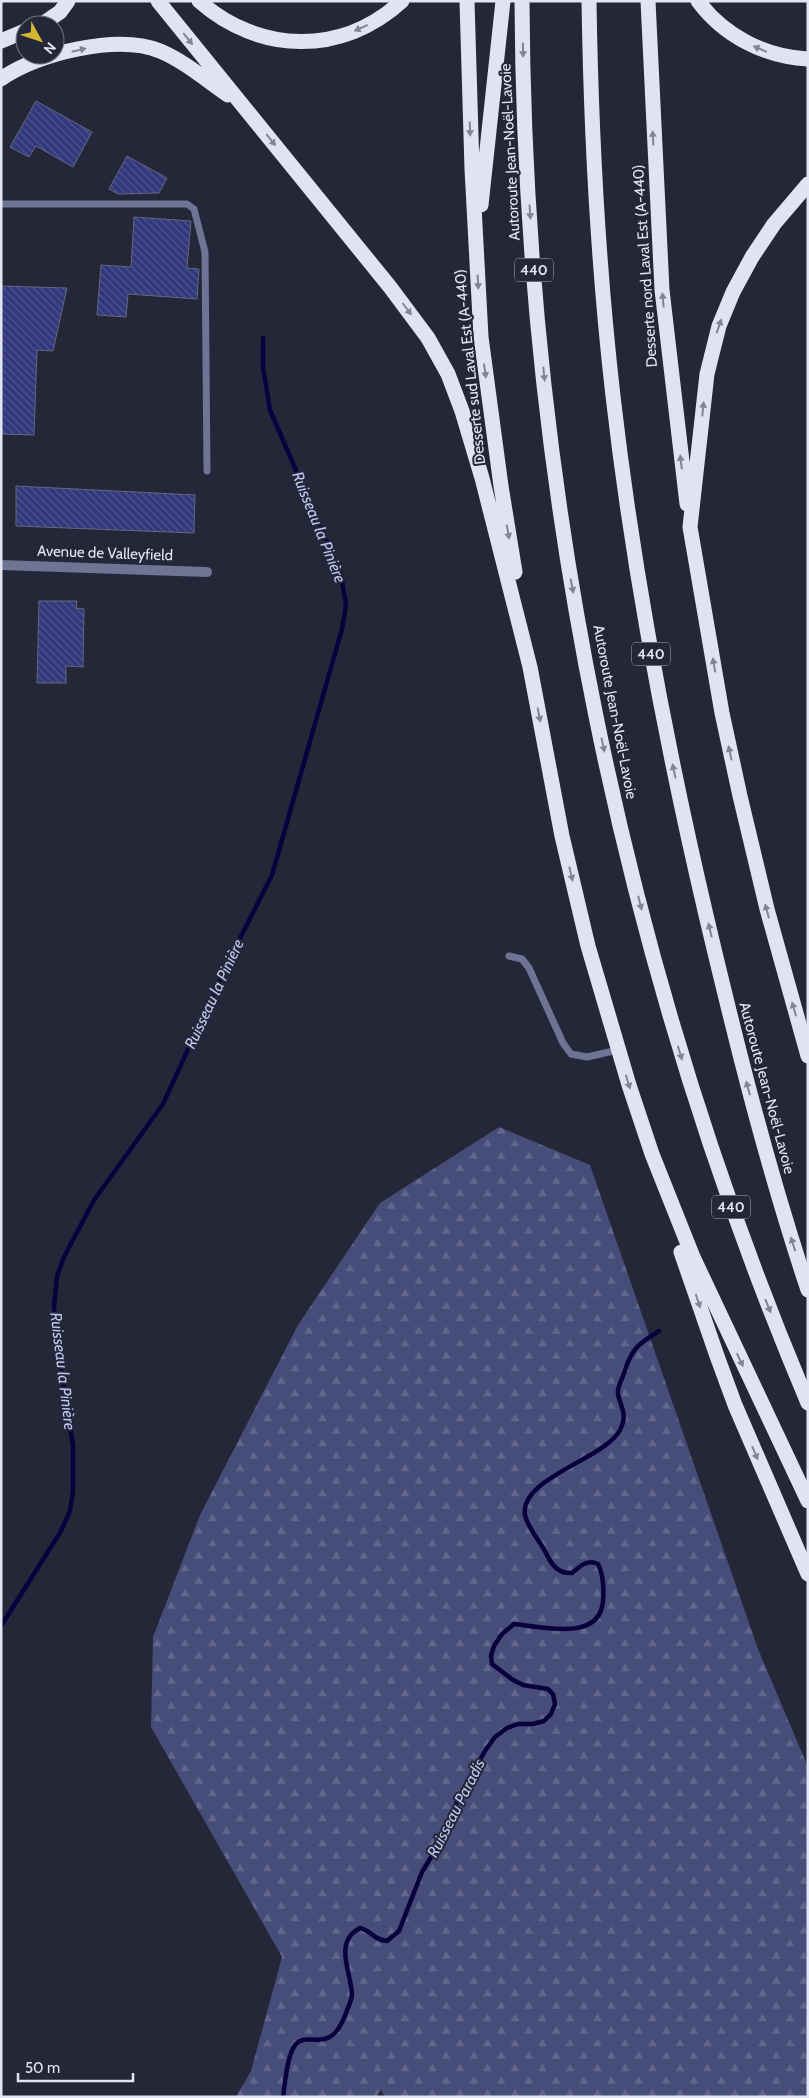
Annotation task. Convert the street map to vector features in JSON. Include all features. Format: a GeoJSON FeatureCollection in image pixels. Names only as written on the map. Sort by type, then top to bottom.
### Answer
{"type":"FeatureCollection","features":[{"type":"Feature","properties":{"kind":"highway"},"geometry":{"type":"LineString","coordinates":[[56,15],[68,1]]}},
{"type":"Feature","properties":{"kind":"highway"},"geometry":{"type":"LineString","coordinates":[[158,1],[390,287],[428,338],[444,368],[468,430],[530,667],[564,844],[588,946],[618,1050],[652,1154],[696,1265],[808,1501]]}},
{"type":"Feature","properties":{"kind":"highway"},"geometry":{"type":"LineString","coordinates":[[200,1],[222,18],[243,30],[273,39],[303,42],[328,39],[354,31],[380,18],[402,1]]}},
{"type":"Feature","properties":{"kind":"highway","name":"Desserte sud Laval Est (A-440)"},"geometry":{"type":"LineString","coordinates":[[467,1],[470,130],[484,360],[500,486],[530,667]]}},
{"type":"Feature","properties":{"kind":"highway"},"geometry":{"type":"LineString","coordinates":[[476,241],[503,1]]}},
{"type":"Feature","properties":{"kind":"highway","name":"Autoroute Jean-Noël-Lavoie"},"geometry":{"type":"LineString","coordinates":[[522,1],[529,195],[547,398],[564,538],[595,707],[640,905],[678,1048],[764,1298],[808,1403]]}},
{"type":"Feature","properties":{"kind":"highway","name":"Autoroute Jean-Noël-Lavoie"},"geometry":{"type":"LineString","coordinates":[[588,1],[594,178],[605,314],[624,483],[649,642],[674,774],[735,1039],[768,1164],[808,1290]]}},
{"type":"Feature","properties":{"kind":"highway","name":"Desserte nord Laval Est (A-440)"},"geometry":{"type":"LineString","coordinates":[[648,1],[662,290],[690,528]]}},
{"type":"Feature","properties":{"kind":"highway"},"geometry":{"type":"LineString","coordinates":[[698,1],[725,29],[748,44],[765,52],[808,59]]}},
{"type":"Feature","properties":{"kind":"highway"},"geometry":{"type":"LineString","coordinates":[[1,41],[15,35]]}},
{"type":"Feature","properties":{"kind":"highway"},"geometry":{"type":"LineString","coordinates":[[1,79],[29,63],[65,53],[106,45],[137,45],[169,56],[240,103]]}},
{"type":"Feature","properties":{"kind":"highway"},"geometry":{"type":"LineString","coordinates":[[808,184],[774,224],[752,257],[732,292],[719,326],[706,374],[690,528],[722,713],[740,796],[766,909],[808,1056]]}},
{"type":"Feature","properties":{"kind":"highway"},"geometry":{"type":"LineString","coordinates":[[652,1154],[659,1186],[716,1356],[808,1574]]}},
{"type":"Feature","properties":{"kind":"street","name":"Avenue de Valleyfield"},"geometry":{"type":"LineString","coordinates":[[1,564],[207,572]]}},
{"type":"Feature","properties":{"kind":"lane"},"geometry":{"type":"LineString","coordinates":[[1,204],[187,204],[194,209],[205,252],[207,472]]}},
{"type":"Feature","properties":{"kind":"lane"},"geometry":{"type":"LineString","coordinates":[[509,956],[522,959],[529,968],[563,1043],[571,1054],[574,1056],[587,1056],[618,1050]]}},
{"type":"Feature","properties":{"kind":"green space"},"geometry":{"type":"Polygon","coordinates":[[[499,1127],[590,1165],[758,1649],[808,1767],[808,2097],[385,2097],[381,2090],[376,2097],[236,2097],[251,2071],[282,1957],[151,1727],[153,1637],[200,1515],[298,1325],[380,1203],[499,1127]]]}},
{"type":"Feature","properties":{"kind":"building"},"geometry":{"type":"Polygon","coordinates":[[[36,101],[92,132],[73,167],[36,146],[29,157],[10,147],[36,101]]]}},
{"type":"Feature","properties":{"kind":"building"},"geometry":{"type":"Polygon","coordinates":[[[127,156],[167,178],[159,193],[118,194],[109,189],[127,156]]]}},
{"type":"Feature","properties":{"kind":"building"},"geometry":{"type":"Polygon","coordinates":[[[134,217],[191,221],[187,268],[199,269],[197,299],[128,294],[126,317],[97,315],[101,265],[131,267],[134,217]]]}},
{"type":"Feature","properties":{"kind":"building"},"geometry":{"type":"Polygon","coordinates":[[[1,286],[67,288],[53,351],[37,350],[34,435],[1,434],[1,286]]]}},
{"type":"Feature","properties":{"kind":"building"},"geometry":{"type":"Polygon","coordinates":[[[16,486],[195,495],[194,533],[16,526],[16,486]]]}},
{"type":"Feature","properties":{"kind":"building"},"geometry":{"type":"Polygon","coordinates":[[[39,601],[77,601],[76,608],[84,609],[83,667],[66,666],[66,683],[37,683],[39,601]]]}},
{"type":"Feature","properties":{"kind":"waterway","name":"Ruisseau la Pinière"},"geometry":{"type":"LineString","coordinates":[[1,1626],[61,1531],[70,1511],[73,1491],[73,1446],[56,1335],[54,1306],[57,1276],[64,1257],[94,1200],[163,1104],[228,962],[272,875],[342,629],[346,605],[341,575],[270,410],[263,367],[263,338]]}},
{"type":"Feature","properties":{"kind":"waterway","name":"Ruisseau Paradis"},"geometry":{"type":"LineString","coordinates":[[283,2097],[288,2062],[296,2044],[301,2040],[320,2040],[333,2034],[340,2026],[351,2001],[351,1985],[345,1949],[347,1941],[360,1928],[379,1939],[387,1941],[399,1931],[422,1872],[442,1839],[459,1797],[485,1751],[495,1737],[507,1728],[518,1724],[532,1724],[544,1721],[551,1714],[555,1704],[553,1694],[548,1689],[523,1685],[492,1664],[491,1656],[494,1646],[502,1634],[514,1624],[567,1629],[591,1623],[599,1614],[603,1601],[603,1582],[598,1564],[590,1562],[584,1564],[572,1573],[560,1571],[554,1566],[527,1520],[525,1515],[527,1502],[535,1490],[548,1479],[598,1450],[620,1430],[624,1416],[618,1392],[626,1367],[635,1349],[659,1331]]}}]}
